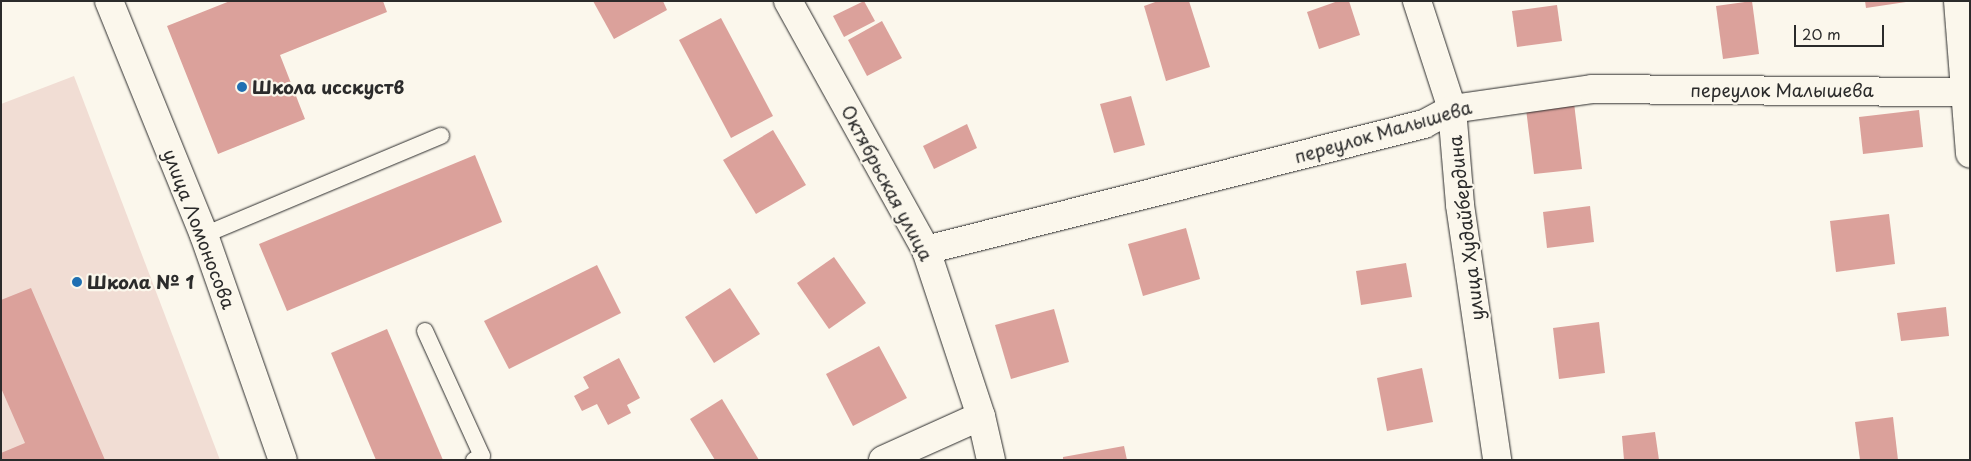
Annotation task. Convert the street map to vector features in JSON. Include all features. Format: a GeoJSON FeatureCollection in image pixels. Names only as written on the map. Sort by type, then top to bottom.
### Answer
{"type":"FeatureCollection","features":[{"type":"Feature","properties":{"kind":"street","name":"улица Ломоносова"},"geometry":{"type":"LineString","coordinates":[[108,1],[204,235],[283,460]]}},
{"type":"Feature","properties":{"kind":"street","name":"Октябрьская улица"},"geometry":{"type":"LineString","coordinates":[[788,1],[926,250],[981,416],[991,460]]}},
{"type":"Feature","properties":{"kind":"street","name":"улица Худайбердина"},"geometry":{"type":"LineString","coordinates":[[1417,1],[1452,109],[1460,205],[1497,460]]}},
{"type":"Feature","properties":{"kind":"street"},"geometry":{"type":"LineString","coordinates":[[1958,1],[1970,154]]}},
{"type":"Feature","properties":{"kind":"street","name":"переулок Малышева"},"geometry":{"type":"LineString","coordinates":[[926,250],[1424,124],[1452,109],[1592,89],[1966,91]]}},
{"type":"Feature","properties":{"kind":"street"},"geometry":{"type":"LineString","coordinates":[[883,460],[981,416]]}},
{"type":"Feature","properties":{"kind":"lane"},"geometry":{"type":"LineString","coordinates":[[204,235],[441,136]]}},
{"type":"Feature","properties":{"kind":"lane"},"geometry":{"type":"LineString","coordinates":[[426,331],[482,456],[474,460]]}},
{"type":"Feature","properties":{"kind":"shaded area","name":"Школа № 1"},"geometry":{"type":"Polygon","coordinates":[[[74,76],[220,460],[1,460],[1,104],[74,76]]]}},
{"type":"Feature","properties":{"kind":"building","name":"Школа исскуств"},"geometry":{"type":"Polygon","coordinates":[[[230,1],[383,1],[387,12],[280,55],[305,119],[218,154],[167,26],[230,1]]]}},
{"type":"Feature","properties":{"kind":"building"},"geometry":{"type":"Polygon","coordinates":[[[593,1],[663,1],[667,10],[614,39],[593,1]]]}},
{"type":"Feature","properties":{"kind":"building"},"geometry":{"type":"Polygon","coordinates":[[[864,1],[875,21],[844,37],[833,16],[864,1]]]}},
{"type":"Feature","properties":{"kind":"building"},"geometry":{"type":"Polygon","coordinates":[[[1158,1],[1189,1],[1210,67],[1166,81],[1144,6],[1158,1]]]}},
{"type":"Feature","properties":{"kind":"building"},"geometry":{"type":"Polygon","coordinates":[[[1338,1],[1349,1],[1360,35],[1319,49],[1307,12],[1338,1]]]}},
{"type":"Feature","properties":{"kind":"building"},"geometry":{"type":"Polygon","coordinates":[[[1752,1],[1759,54],[1723,59],[1716,6],[1752,1]]]}},
{"type":"Feature","properties":{"kind":"building"},"geometry":{"type":"Polygon","coordinates":[[[1865,1],[1905,1],[1906,2],[1866,8],[1865,1]]]}},
{"type":"Feature","properties":{"kind":"building"},"geometry":{"type":"Polygon","coordinates":[[[1557,5],[1562,41],[1517,47],[1512,11],[1557,5]]]}},
{"type":"Feature","properties":{"kind":"building"},"geometry":{"type":"Polygon","coordinates":[[[721,18],[773,116],[731,138],[679,40],[721,18]]]}},
{"type":"Feature","properties":{"kind":"building"},"geometry":{"type":"Polygon","coordinates":[[[882,21],[902,58],[867,76],[848,40],[882,21]]]}},
{"type":"Feature","properties":{"kind":"building"},"geometry":{"type":"Polygon","coordinates":[[[1131,96],[1145,145],[1114,153],[1100,104],[1131,96]]]}},
{"type":"Feature","properties":{"kind":"building"},"geometry":{"type":"Polygon","coordinates":[[[1574,103],[1582,169],[1534,174],[1526,109],[1574,103]]]}},
{"type":"Feature","properties":{"kind":"building"},"geometry":{"type":"Polygon","coordinates":[[[1919,110],[1923,147],[1863,154],[1859,117],[1919,110]]]}},
{"type":"Feature","properties":{"kind":"building"},"geometry":{"type":"Polygon","coordinates":[[[967,124],[977,148],[934,169],[923,146],[967,124]]]}},
{"type":"Feature","properties":{"kind":"building"},"geometry":{"type":"Polygon","coordinates":[[[773,130],[806,185],[756,214],[723,160],[773,130]]]}},
{"type":"Feature","properties":{"kind":"building"},"geometry":{"type":"Polygon","coordinates":[[[475,155],[502,222],[287,311],[259,244],[475,155]]]}},
{"type":"Feature","properties":{"kind":"building"},"geometry":{"type":"Polygon","coordinates":[[[1590,206],[1594,242],[1547,248],[1543,212],[1590,206]]]}},
{"type":"Feature","properties":{"kind":"building"},"geometry":{"type":"Polygon","coordinates":[[[1889,214],[1895,264],[1836,272],[1830,221],[1889,214]]]}},
{"type":"Feature","properties":{"kind":"building"},"geometry":{"type":"Polygon","coordinates":[[[1186,228],[1200,279],[1143,296],[1128,244],[1186,228]]]}},
{"type":"Feature","properties":{"kind":"building"},"geometry":{"type":"Polygon","coordinates":[[[834,257],[866,303],[829,329],[797,283],[834,257]]]}},
{"type":"Feature","properties":{"kind":"building"},"geometry":{"type":"Polygon","coordinates":[[[1406,263],[1412,297],[1361,305],[1356,271],[1406,263]]]}},
{"type":"Feature","properties":{"kind":"building"},"geometry":{"type":"Polygon","coordinates":[[[597,265],[621,313],[509,369],[484,321],[597,265]]]}},
{"type":"Feature","properties":{"kind":"building"},"geometry":{"type":"Polygon","coordinates":[[[31,288],[105,460],[1,460],[1,453],[25,443],[1,388],[1,300],[31,288]]]}},
{"type":"Feature","properties":{"kind":"building"},"geometry":{"type":"Polygon","coordinates":[[[730,288],[760,334],[714,363],[685,317],[730,288]]]}},
{"type":"Feature","properties":{"kind":"building"},"geometry":{"type":"Polygon","coordinates":[[[1946,307],[1949,336],[1901,341],[1897,313],[1946,307]]]}},
{"type":"Feature","properties":{"kind":"building"},"geometry":{"type":"Polygon","coordinates":[[[1054,309],[1069,362],[1011,379],[995,325],[1054,309]]]}},
{"type":"Feature","properties":{"kind":"building"},"geometry":{"type":"Polygon","coordinates":[[[1599,322],[1605,373],[1559,379],[1553,328],[1599,322]]]}},
{"type":"Feature","properties":{"kind":"building"},"geometry":{"type":"Polygon","coordinates":[[[387,329],[443,460],[376,460],[331,353],[387,329]]]}},
{"type":"Feature","properties":{"kind":"building"},"geometry":{"type":"Polygon","coordinates":[[[879,346],[907,398],[853,426],[826,374],[879,346]]]}},
{"type":"Feature","properties":{"kind":"building"},"geometry":{"type":"Polygon","coordinates":[[[619,358],[640,398],[627,405],[631,413],[608,425],[597,404],[582,411],[574,396],[589,388],[583,377],[619,358]]]}},
{"type":"Feature","properties":{"kind":"building"},"geometry":{"type":"Polygon","coordinates":[[[1422,368],[1433,422],[1387,431],[1377,378],[1422,368]]]}},
{"type":"Feature","properties":{"kind":"building"},"geometry":{"type":"Polygon","coordinates":[[[722,399],[759,460],[715,460],[690,419],[722,399]]]}},
{"type":"Feature","properties":{"kind":"building"},"geometry":{"type":"Polygon","coordinates":[[[1893,417],[1898,460],[1860,460],[1855,422],[1893,417]]]}},
{"type":"Feature","properties":{"kind":"building"},"geometry":{"type":"Polygon","coordinates":[[[1655,432],[1659,460],[1624,460],[1622,436],[1655,432]]]}},
{"type":"Feature","properties":{"kind":"building"},"geometry":{"type":"Polygon","coordinates":[[[1124,446],[1127,460],[1063,460],[1063,457],[1124,446]]]}},
{"type":"Feature","properties":{"kind":"place","name":"Школа исскуств"},"geometry":{"type":"Point","coordinates":[242,87]}},
{"type":"Feature","properties":{"kind":"place","name":"Школа № 1"},"geometry":{"type":"Point","coordinates":[77,282]}}]}
